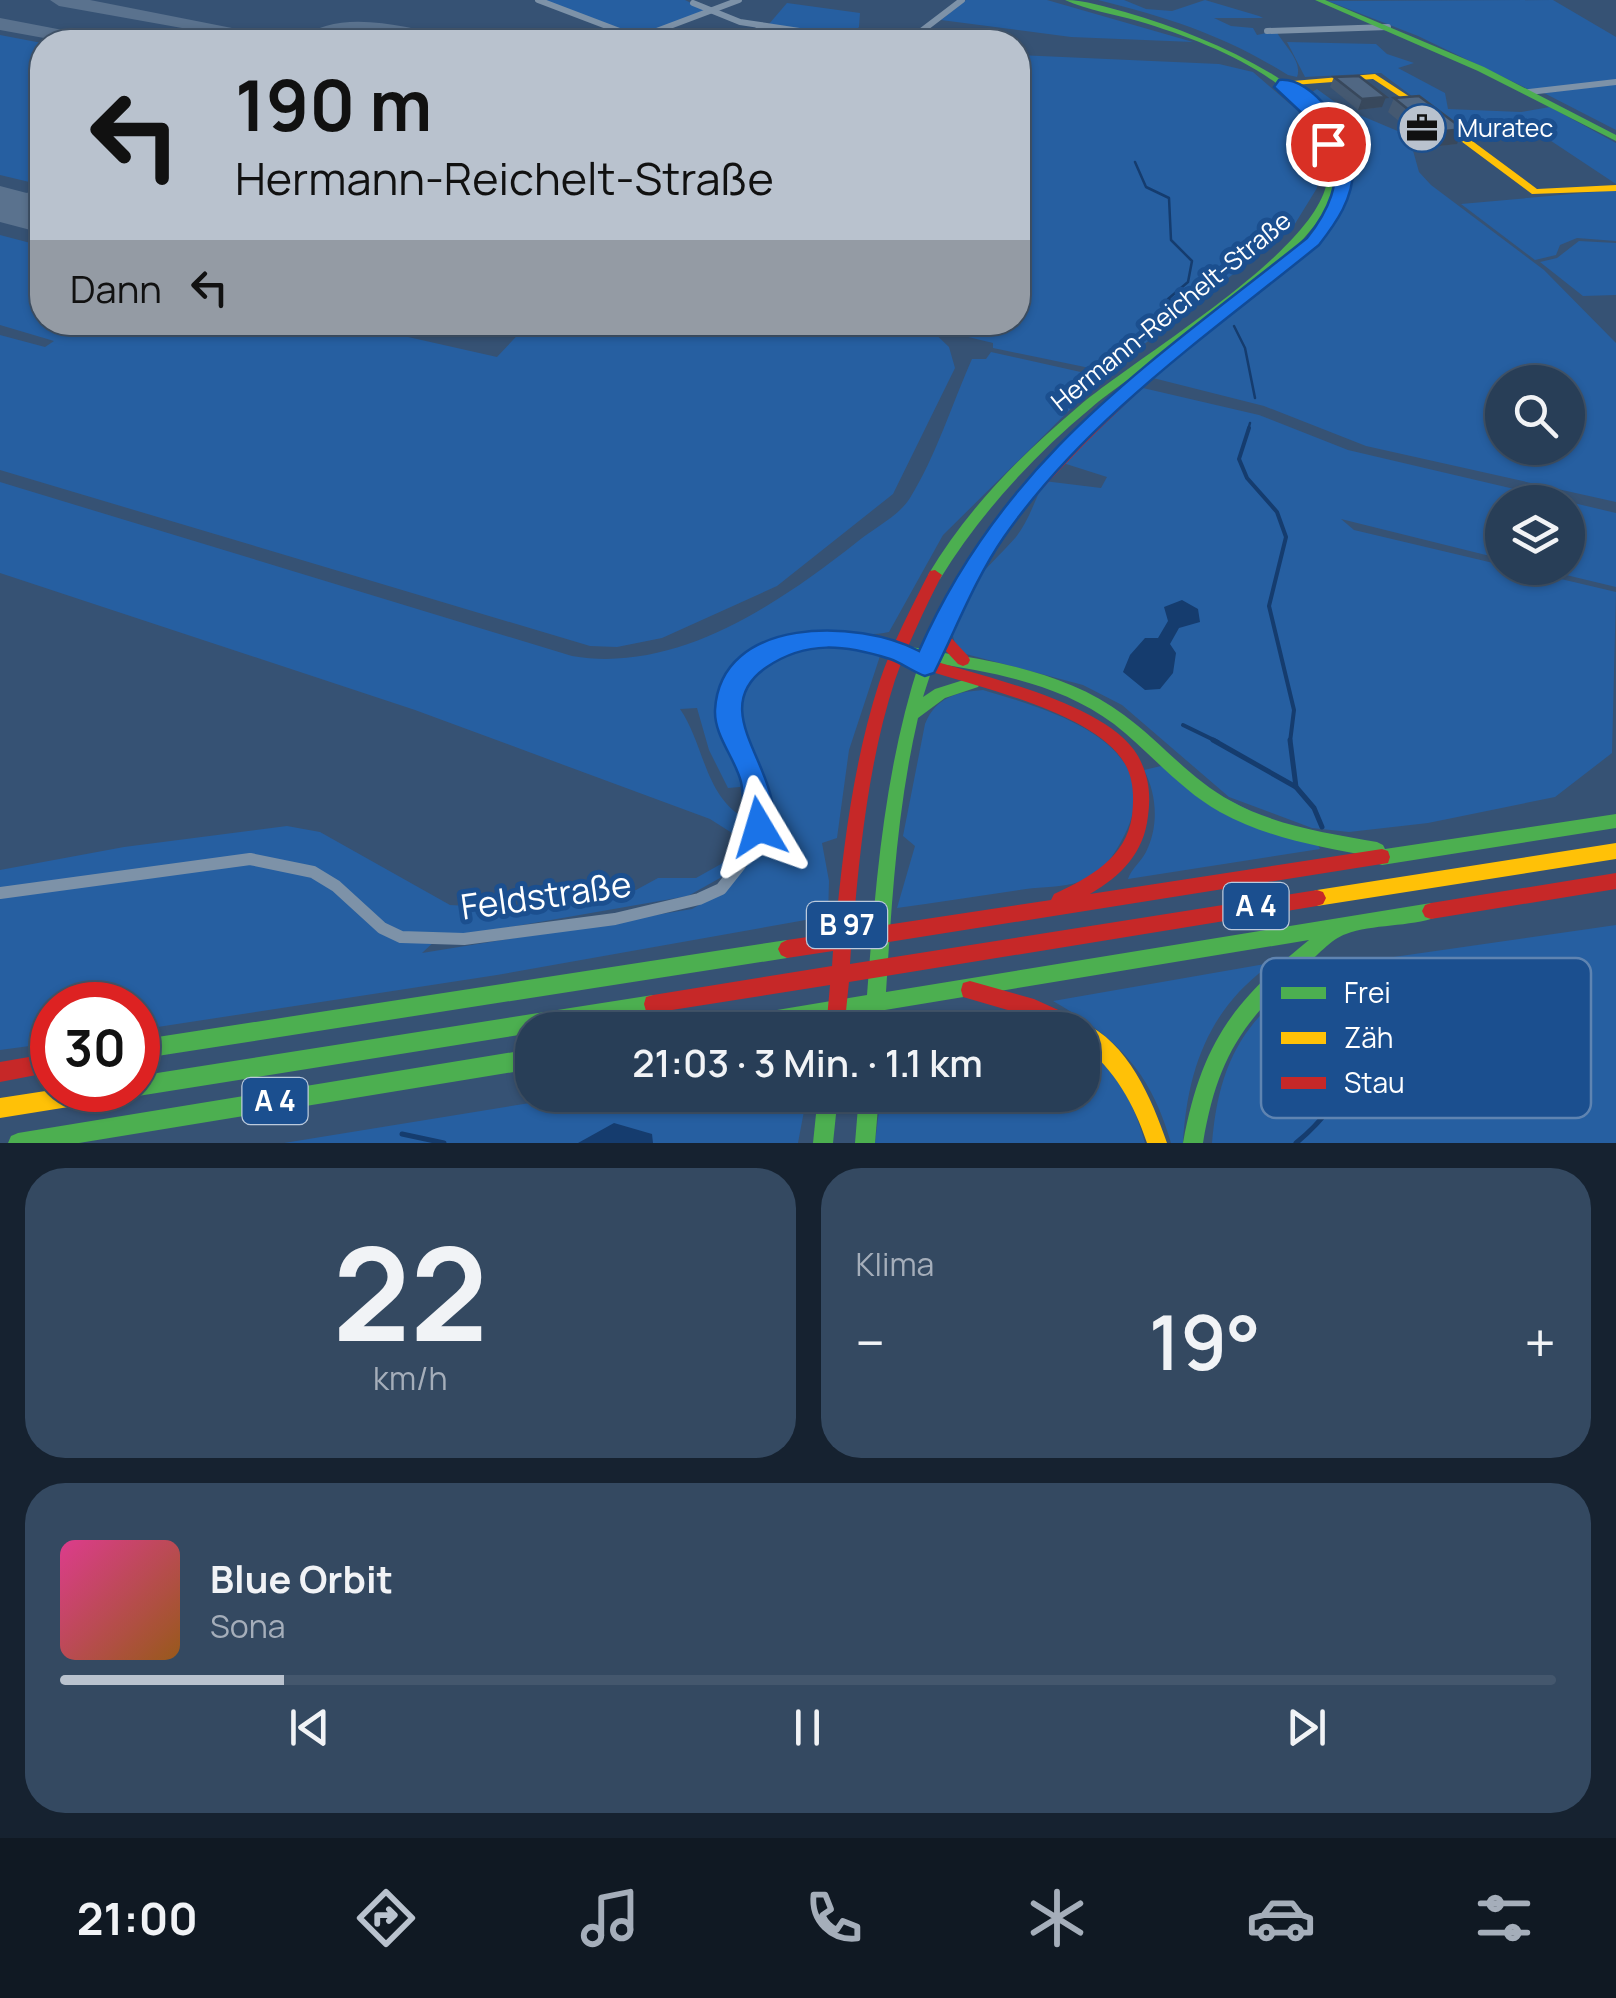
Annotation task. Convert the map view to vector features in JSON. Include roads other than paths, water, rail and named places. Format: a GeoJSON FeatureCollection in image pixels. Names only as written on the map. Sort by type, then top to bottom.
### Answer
{"type":"FeatureCollection","features":[{"type":"Feature","properties":{"kind":"main road","name":"Hermann-Reichelt-Straße"},"geometry":{"type":"LineString","coordinates":[[897,651],[950,551],[1034,455],[1086,406],[1285,250],[1316,220],[1332,180],[1328,144],[1310,112],[1286,84],[1195,35],[1068,0]]}},
{"type":"Feature","properties":{"kind":"main road","name":"Hermann-Reichelt-Straße"},"geometry":{"type":"LineString","coordinates":[[927,661],[938,633],[995,533],[1044,470],[1094,418],[1313,241],[1334,214],[1346,169],[1340,144],[1320,108],[1246,53],[1194,30],[1087,0]]}},
{"type":"Feature","properties":{"kind":"main road"},"geometry":{"type":"LineString","coordinates":[[1319,0],[1530,92],[1616,138]]}},
{"type":"Feature","properties":{"kind":"main road"},"geometry":{"type":"LineString","coordinates":[[1286,84],[1383,78],[1535,192],[1616,188]]}},
{"type":"Feature","properties":{"kind":"main road"},"geometry":{"type":"LineString","coordinates":[[938,633],[951,652],[972,665]]}},
{"type":"Feature","properties":{"kind":"main road"},"geometry":{"type":"LineString","coordinates":[[897,651],[974,682],[1066,708],[1104,730],[1134,769],[1142,796],[1139,828],[1125,858],[1074,894],[1031,910]]}},
{"type":"Feature","properties":{"kind":"main road","name":"B 97"},"geometry":{"type":"LineString","coordinates":[[837,1012],[870,742],[897,651]]}},
{"type":"Feature","properties":{"kind":"main road"},"geometry":{"type":"LineString","coordinates":[[927,661],[972,665],[1066,690],[1106,709],[1203,792],[1253,821],[1300,836],[1392,853]]}},
{"type":"Feature","properties":{"kind":"main road","name":"B 97"},"geometry":{"type":"LineString","coordinates":[[875,1012],[888,858],[912,714],[927,661]]}},
{"type":"Feature","properties":{"kind":"main road"},"geometry":{"type":"LineString","coordinates":[[912,714],[940,693],[974,682]]}},
{"type":"Feature","properties":{"kind":"main road"},"geometry":{"type":"LineString","coordinates":[[160,1047],[1616,821]]}},
{"type":"Feature","properties":{"kind":"main road","name":"A 4"},"geometry":{"type":"LineString","coordinates":[[160,1082],[1616,851]]}},
{"type":"Feature","properties":{"kind":"main road","name":"A 4"},"geometry":{"type":"LineString","coordinates":[[824,1012],[1616,881]]}},
{"type":"Feature","properties":{"kind":"main road"},"geometry":{"type":"LineString","coordinates":[[1301,958],[1343,924]]}},
{"type":"Feature","properties":{"kind":"main road"},"geometry":{"type":"LineString","coordinates":[[960,988],[1042,1012]]}},
{"type":"Feature","properties":{"kind":"main road"},"geometry":{"type":"LineString","coordinates":[[1193,1143],[1199,1088],[1226,1032],[1261,990]]}},
{"type":"Feature","properties":{"kind":"main road"},"geometry":{"type":"LineString","coordinates":[[1100,1047],[1116,1060],[1134,1085],[1156,1143]]}},
{"type":"Feature","properties":{"kind":"main road","name":"A 4"},"geometry":{"type":"LineString","coordinates":[[18,1143],[515,1062]]}},
{"type":"Feature","properties":{"kind":"main road"},"geometry":{"type":"LineString","coordinates":[[0,1072],[30,1067]]}},
{"type":"Feature","properties":{"kind":"main road"},"geometry":{"type":"LineString","coordinates":[[0,1108],[30,1103]]}},
{"type":"Feature","properties":{"kind":"main road"},"geometry":{"type":"LineString","coordinates":[[823,1143],[826,1112]]}},
{"type":"Feature","properties":{"kind":"main road"},"geometry":{"type":"LineString","coordinates":[[865,1143],[868,1112]]}},
{"type":"Feature","properties":{"kind":"street"},"geometry":{"type":"LineString","coordinates":[[538,0],[617,30]]}},
{"type":"Feature","properties":{"kind":"street"},"geometry":{"type":"LineString","coordinates":[[661,30],[739,0]]}},
{"type":"Feature","properties":{"kind":"street"},"geometry":{"type":"LineString","coordinates":[[922,30],[962,0]]}},
{"type":"Feature","properties":{"kind":"street"},"geometry":{"type":"LineString","coordinates":[[690,1],[762,26],[790,30]]}},
{"type":"Feature","properties":{"kind":"street"},"geometry":{"type":"LineString","coordinates":[[690,1],[725,2]]}},
{"type":"Feature","properties":{"kind":"street"},"geometry":{"type":"LineString","coordinates":[[714,12],[725,2]]}},
{"type":"Feature","properties":{"kind":"street"},"geometry":{"type":"LineString","coordinates":[[757,30],[762,26]]}},
{"type":"Feature","properties":{"kind":"street"},"geometry":{"type":"LineString","coordinates":[[1266,31],[1388,27]]}},
{"type":"Feature","properties":{"kind":"street"},"geometry":{"type":"LineString","coordinates":[[1530,92],[1616,82]]}},
{"type":"Feature","properties":{"kind":"street","name":"Feldstraße"},"geometry":{"type":"LineString","coordinates":[[0,894],[236,858],[263,858],[290,862],[314,872],[338,887],[376,927],[426,942],[683,906],[723,888],[749,853],[759,827],[754,781],[730,728],[728,710],[732,690],[746,669],[785,642],[817,636],[897,651]]}},
{"type":"Feature","properties":{"kind":"waterway"},"geometry":{"type":"LineString","coordinates":[[1135,162],[1146,187],[1169,198],[1171,240],[1192,261],[1188,282],[1168,299],[1183,306]]}},
{"type":"Feature","properties":{"kind":"waterway"},"geometry":{"type":"LineString","coordinates":[[1234,326],[1245,348],[1255,398]]}},
{"type":"Feature","properties":{"kind":"waterway"},"geometry":{"type":"LineString","coordinates":[[1248,430],[1250,423]]}},
{"type":"Feature","properties":{"kind":"waterway"},"geometry":{"type":"LineString","coordinates":[[1249,428],[1239,459],[1247,478],[1277,512],[1286,537],[1269,606],[1294,710],[1290,741]]}},
{"type":"Feature","properties":{"kind":"waterway"},"geometry":{"type":"LineString","coordinates":[[1183,725],[1218,742]]}},
{"type":"Feature","properties":{"kind":"waterway"},"geometry":{"type":"LineString","coordinates":[[1213,740],[1296,787]]}},
{"type":"Feature","properties":{"kind":"waterway"},"geometry":{"type":"LineString","coordinates":[[1290,741],[1296,787]]}},
{"type":"Feature","properties":{"kind":"waterway"},"geometry":{"type":"LineString","coordinates":[[1296,787],[1314,808],[1322,827]]}},
{"type":"Feature","properties":{"kind":"waterway"},"geometry":{"type":"LineString","coordinates":[[1296,1143],[1322,1118]]}},
{"type":"Feature","properties":{"kind":"waterway"},"geometry":{"type":"LineString","coordinates":[[402,1134],[444,1143]]}},
{"type":"Feature","properties":{"kind":"place","name":"Muratec"},"geometry":{"type":"Point","coordinates":[1422,128]}}]}
